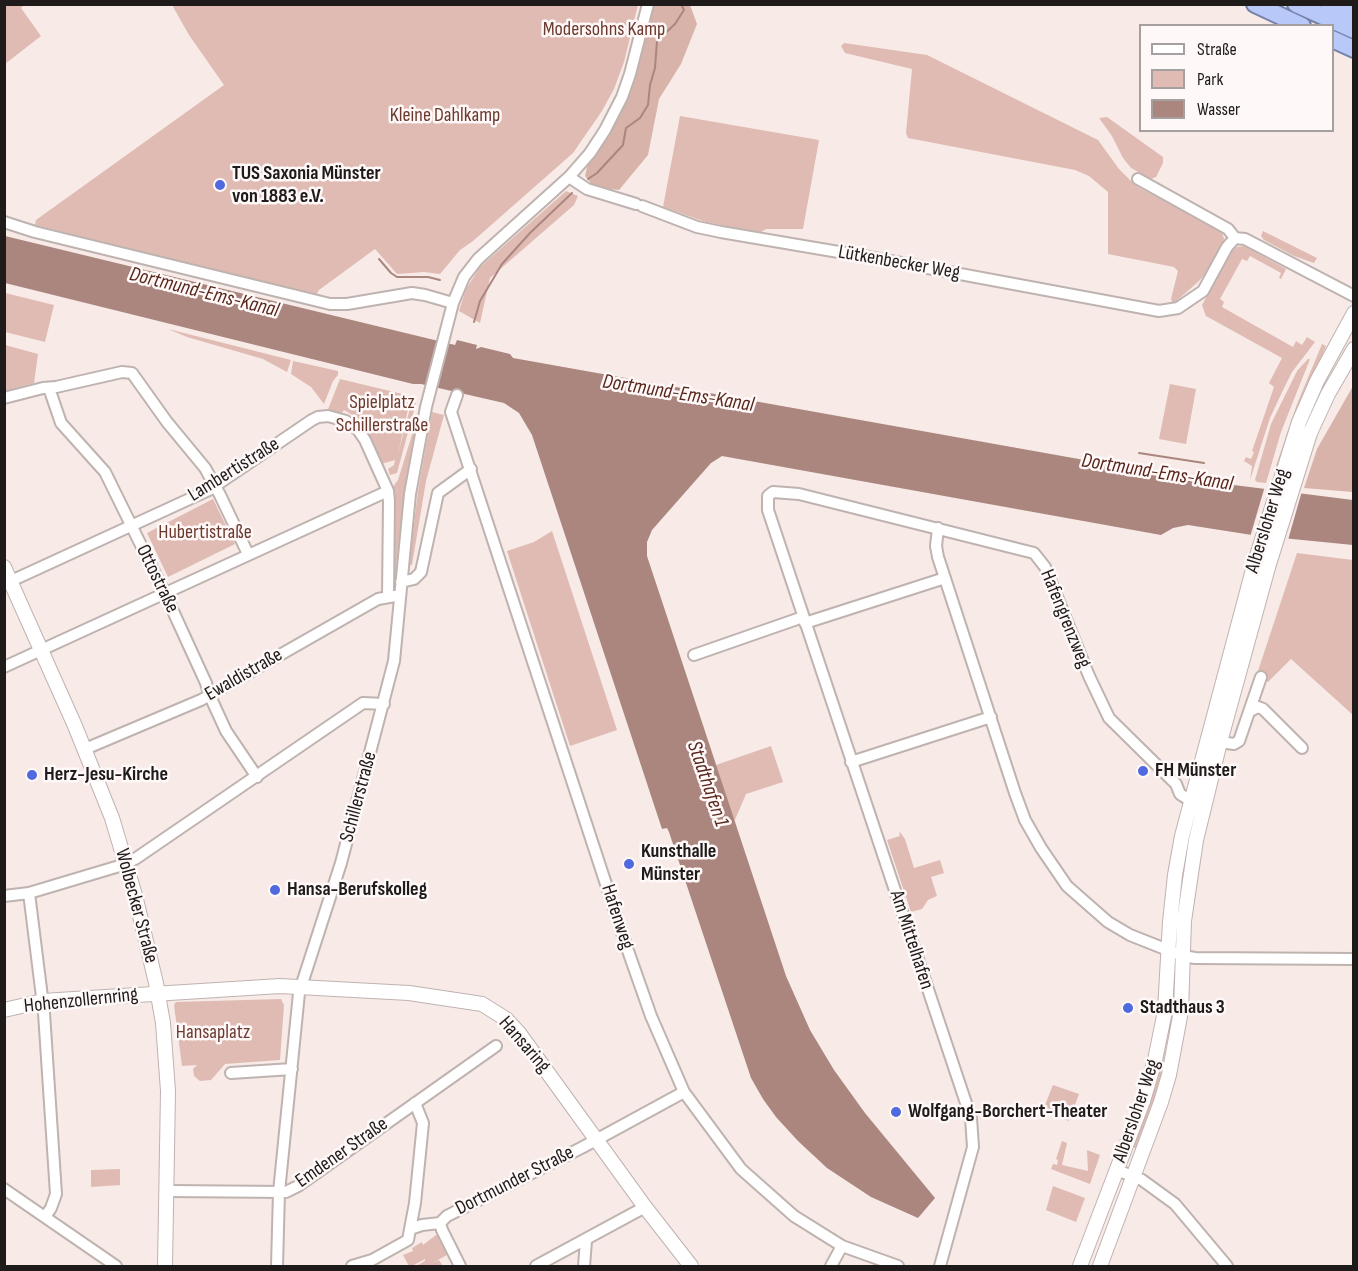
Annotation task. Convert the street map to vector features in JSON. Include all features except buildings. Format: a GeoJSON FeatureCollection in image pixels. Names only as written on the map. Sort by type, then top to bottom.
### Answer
{"type":"FeatureCollection","features":[{"type":"Feature","properties":{"kind":"highway"},"geometry":{"type":"LineString","coordinates":[[1255,4],[1298,24]]}},
{"type":"Feature","properties":{"kind":"highway"},"geometry":{"type":"LineString","coordinates":[[1296,4],[1353,30]]}},
{"type":"Feature","properties":{"kind":"highway"},"geometry":{"type":"LineString","coordinates":[[1329,4],[1353,15]]}},
{"type":"Feature","properties":{"kind":"highway"},"geometry":{"type":"LineString","coordinates":[[1334,40],[1353,49]]}},
{"type":"Feature","properties":{"kind":"main road","name":"Albersloher Weg"},"geometry":{"type":"LineString","coordinates":[[1100,1266],[1169,1075],[1181,1011],[1184,921],[1213,740],[1288,476],[1299,422],[1317,381],[1353,313]]}},
{"type":"Feature","properties":{"kind":"main road","name":"Albersloher Weg"},"geometry":{"type":"LineString","coordinates":[[1288,476],[1353,349]]}},
{"type":"Feature","properties":{"kind":"main road","name":"Wolbecker Straße"},"geometry":{"type":"LineString","coordinates":[[4,567],[85,749],[112,818],[126,864],[158,994],[167,1067],[165,1266]]}},
{"type":"Feature","properties":{"kind":"main road","name":"Albersloher Weg"},"geometry":{"type":"LineString","coordinates":[[1080,1266],[1143,1101],[1157,1052],[1165,1011],[1175,875],[1185,797],[1213,740]]}},
{"type":"Feature","properties":{"kind":"main road","name":"Hansaring"},"geometry":{"type":"LineString","coordinates":[[158,994],[301,986],[409,993],[482,1004],[506,1019],[519,1033],[645,1207],[691,1266]]}},
{"type":"Feature","properties":{"kind":"main road","name":"Hohenzollernring"},"geometry":{"type":"LineString","coordinates":[[4,1010],[43,1001],[158,994]]}},
{"type":"Feature","properties":{"kind":"street"},"geometry":{"type":"LineString","coordinates":[[4,222],[35,232],[330,304],[347,304],[412,293],[453,303],[465,277],[478,259],[569,177],[590,153],[614,114],[630,74],[648,4]]}},
{"type":"Feature","properties":{"kind":"street","name":"Lütkenbecker Weg"},"geometry":{"type":"LineString","coordinates":[[569,177],[587,189],[639,205],[697,227],[1159,311],[1178,308],[1203,291],[1227,247],[1235,238]]}},
{"type":"Feature","properties":{"kind":"street"},"geometry":{"type":"LineString","coordinates":[[1138,179],[1228,229],[1235,238],[1245,238],[1353,296]]}},
{"type":"Feature","properties":{"kind":"street","name":"Schillerstraße"},"geometry":{"type":"LineString","coordinates":[[277,1266],[279,1192],[301,986],[344,852],[384,704],[397,642],[410,494],[429,398],[453,303]]}},
{"type":"Feature","properties":{"kind":"street"},"geometry":{"type":"LineString","coordinates":[[4,398],[122,372],[132,373],[167,422],[205,468],[248,554]]}},
{"type":"Feature","properties":{"kind":"street","name":"Ottostraße"},"geometry":{"type":"LineString","coordinates":[[49,388],[61,423],[103,469],[165,593],[226,731],[256,777]]}},
{"type":"Feature","properties":{"kind":"street","name":"Hafenweg"},"geometry":{"type":"LineString","coordinates":[[457,395],[451,412],[626,945],[651,1016],[684,1092],[718,1140],[748,1175],[794,1216],[842,1246],[898,1266]]}},
{"type":"Feature","properties":{"kind":"street","name":"Lambertistraße"},"geometry":{"type":"LineString","coordinates":[[11,581],[216,486],[318,417],[339,418],[358,430],[388,491]]}},
{"type":"Feature","properties":{"kind":"street"},"geometry":{"type":"LineString","coordinates":[[401,582],[414,579],[421,572],[438,493],[471,469]]}},
{"type":"Feature","properties":{"kind":"street"},"geometry":{"type":"LineString","coordinates":[[4,667],[388,491],[388,596]]}},
{"type":"Feature","properties":{"kind":"street","name":"Hafengrenzweg"},"geometry":{"type":"LineString","coordinates":[[768,496],[773,492],[799,494],[1034,553],[1045,567],[1109,718],[1176,784],[1185,797]]}},
{"type":"Feature","properties":{"kind":"street","name":"Am Mittelhafen"},"geometry":{"type":"LineString","coordinates":[[768,496],[768,510],[970,1119],[973,1147],[940,1266]]}},
{"type":"Feature","properties":{"kind":"street"},"geometry":{"type":"LineString","coordinates":[[938,528],[936,546],[945,578],[1025,820],[1055,871],[1073,892],[1108,922],[1130,935],[1183,956],[1353,959]]}},
{"type":"Feature","properties":{"kind":"street"},"geometry":{"type":"LineString","coordinates":[[694,655],[945,578]]}},
{"type":"Feature","properties":{"kind":"street","name":"Ewaldistraße"},"geometry":{"type":"LineString","coordinates":[[85,749],[209,694],[378,599],[400,596]]}},
{"type":"Feature","properties":{"kind":"street"},"geometry":{"type":"LineString","coordinates":[[1213,740],[1234,744],[1239,741],[1261,676]]}},
{"type":"Feature","properties":{"kind":"street"},"geometry":{"type":"LineString","coordinates":[[4,896],[29,893],[126,864],[363,703],[384,704]]}},
{"type":"Feature","properties":{"kind":"street"},"geometry":{"type":"LineString","coordinates":[[1250,711],[1258,707],[1263,709],[1302,748]]}},
{"type":"Feature","properties":{"kind":"street"},"geometry":{"type":"LineString","coordinates":[[851,762],[991,717]]}},
{"type":"Feature","properties":{"kind":"street"},"geometry":{"type":"LineString","coordinates":[[1185,797],[1205,801]]}},
{"type":"Feature","properties":{"kind":"street"},"geometry":{"type":"LineString","coordinates":[[29,893],[43,1001],[56,1194],[45,1217]]}},
{"type":"Feature","properties":{"kind":"street","name":"Emdener Straße"},"geometry":{"type":"LineString","coordinates":[[167,1191],[286,1192],[298,1186],[496,1047]]}},
{"type":"Feature","properties":{"kind":"street"},"geometry":{"type":"LineString","coordinates":[[231,1073],[292,1069]]}},
{"type":"Feature","properties":{"kind":"street","name":"Dortmunder Straße"},"geometry":{"type":"LineString","coordinates":[[410,1229],[440,1223],[447,1216],[684,1092]]}},
{"type":"Feature","properties":{"kind":"street"},"geometry":{"type":"LineString","coordinates":[[352,1266],[372,1260],[406,1242],[415,1203],[423,1123],[415,1103]]}},
{"type":"Feature","properties":{"kind":"street"},"geometry":{"type":"LineString","coordinates":[[1117,1170],[1154,1188],[1175,1204],[1227,1266]]}},
{"type":"Feature","properties":{"kind":"street"},"geometry":{"type":"LineString","coordinates":[[4,1189],[116,1266]]}},
{"type":"Feature","properties":{"kind":"street"},"geometry":{"type":"LineString","coordinates":[[536,1266],[586,1241],[645,1207]]}},
{"type":"Feature","properties":{"kind":"street"},"geometry":{"type":"LineString","coordinates":[[440,1223],[460,1266]]}},
{"type":"Feature","properties":{"kind":"street"},"geometry":{"type":"LineString","coordinates":[[584,1266],[586,1241]]}},
{"type":"Feature","properties":{"kind":"street"},"geometry":{"type":"LineString","coordinates":[[831,1266],[842,1246]]}},
{"type":"Feature","properties":{"kind":"green space"},"geometry":{"type":"Polygon","coordinates":[[[5,5],[24,5],[21,8],[41,36],[5,64],[5,5]]]}},
{"type":"Feature","properties":{"kind":"green space"},"geometry":{"type":"Polygon","coordinates":[[[172,5],[638,5],[624,62],[614,89],[573,153],[460,250],[440,274],[424,272],[397,274],[375,249],[319,290],[316,295],[35,225],[36,220],[224,85],[189,35],[172,5]]]}},
{"type":"Feature","properties":{"kind":"green space"},"geometry":{"type":"Polygon","coordinates":[[[844,43],[927,55],[1098,140],[1119,169],[1136,186],[1222,232],[1224,239],[1210,268],[1173,304],[1171,299],[1178,271],[1174,267],[1108,254],[1108,192],[1089,176],[1075,170],[908,138],[906,133],[912,69],[845,53],[841,46],[844,43]]]}},
{"type":"Feature","properties":{"kind":"green space"},"geometry":{"type":"Polygon","coordinates":[[[680,116],[819,140],[803,229],[766,229],[759,233],[706,222],[663,207],[680,116]]]}},
{"type":"Feature","properties":{"kind":"green space"},"geometry":{"type":"Polygon","coordinates":[[[1107,117],[1163,157],[1163,163],[1156,177],[1151,179],[1131,168],[1099,118],[1107,117]]]}},
{"type":"Feature","properties":{"kind":"green space"},"geometry":{"type":"Polygon","coordinates":[[[566,191],[578,196],[574,205],[490,278],[480,323],[459,311],[466,289],[480,267],[566,191]]]}},
{"type":"Feature","properties":{"kind":"green space"},"geometry":{"type":"Polygon","coordinates":[[[1263,231],[1317,258],[1314,263],[1294,256],[1264,240],[1261,236],[1263,231]]]}},
{"type":"Feature","properties":{"kind":"green space"},"geometry":{"type":"Polygon","coordinates":[[[1244,246],[1286,269],[1281,279],[1279,278],[1281,273],[1250,256],[1247,261],[1242,259],[1220,299],[1224,302],[1222,307],[1293,347],[1296,341],[1302,345],[1307,337],[1315,342],[1292,372],[1284,388],[1270,418],[1250,480],[1252,466],[1244,461],[1246,457],[1251,459],[1254,452],[1252,451],[1274,387],[1269,383],[1282,358],[1206,316],[1202,305],[1231,252],[1237,247],[1244,246]]]}},
{"type":"Feature","properties":{"kind":"green space"},"geometry":{"type":"Polygon","coordinates":[[[5,293],[54,305],[45,342],[5,332],[5,293]]]}},
{"type":"Feature","properties":{"kind":"green space"},"geometry":{"type":"Polygon","coordinates":[[[168,329],[291,360],[287,372],[263,359],[187,337],[168,329]]]}},
{"type":"Feature","properties":{"kind":"green space"},"geometry":{"type":"Polygon","coordinates":[[[1322,344],[1326,346],[1277,473],[1274,472],[1297,404],[1322,344]]]}},
{"type":"Feature","properties":{"kind":"green space"},"geometry":{"type":"Polygon","coordinates":[[[5,345],[38,354],[34,383],[5,391],[5,345]]]}},
{"type":"Feature","properties":{"kind":"green space"},"geometry":{"type":"Polygon","coordinates":[[[1310,359],[1281,432],[1266,483],[1257,482],[1255,480],[1271,424],[1297,371],[1310,359]]]}},
{"type":"Feature","properties":{"kind":"green space"},"geometry":{"type":"Polygon","coordinates":[[[293,361],[338,371],[324,404],[311,387],[291,374],[293,361]]]}},
{"type":"Feature","properties":{"kind":"green space","name":"Spielplatz Schillerstraße"},"geometry":{"type":"Polygon","coordinates":[[[340,379],[411,396],[398,454],[411,404],[416,403],[397,473],[390,475],[388,469],[394,465],[395,460],[381,464],[353,420],[354,416],[344,410],[341,414],[327,412],[340,379]]]}},
{"type":"Feature","properties":{"kind":"green space"},"geometry":{"type":"Polygon","coordinates":[[[1170,384],[1196,389],[1186,444],[1159,439],[1170,384]]]}},
{"type":"Feature","properties":{"kind":"green space"},"geometry":{"type":"Polygon","coordinates":[[[419,412],[404,492],[395,579],[395,509],[392,488],[398,480],[419,412]]]}},
{"type":"Feature","properties":{"kind":"green space"},"geometry":{"type":"Polygon","coordinates":[[[432,412],[444,415],[426,481],[412,565],[409,565],[418,491],[432,412]]]}},
{"type":"Feature","properties":{"kind":"green space","name":"Hubertistraße"},"geometry":{"type":"Polygon","coordinates":[[[213,499],[235,544],[168,577],[147,533],[213,499]]]}},
{"type":"Feature","properties":{"kind":"green space"},"geometry":{"type":"Polygon","coordinates":[[[552,531],[617,730],[570,746],[507,551],[534,542],[552,531]]]}},
{"type":"Feature","properties":{"kind":"green space"},"geometry":{"type":"Polygon","coordinates":[[[1297,553],[1353,560],[1353,715],[1291,659],[1268,682],[1257,674],[1297,553]]]}},
{"type":"Feature","properties":{"kind":"green space"},"geometry":{"type":"Polygon","coordinates":[[[771,746],[783,782],[746,794],[734,822],[716,765],[771,746]]]}},
{"type":"Feature","properties":{"kind":"green space"},"geometry":{"type":"Polygon","coordinates":[[[899,831],[905,839],[914,868],[940,860],[944,873],[931,877],[937,896],[928,900],[922,909],[911,912],[887,840],[900,836],[899,831]]]}},
{"type":"Feature","properties":{"kind":"green space"},"geometry":{"type":"Polygon","coordinates":[[[1171,981],[1175,981],[1173,1001],[1159,1088],[1137,1149],[1133,1147],[1155,1088],[1171,981]]]}},
{"type":"Feature","properties":{"kind":"green space","name":"Hansaplatz"},"geometry":{"type":"Polygon","coordinates":[[[281,999],[284,1005],[280,1060],[225,1064],[211,1080],[200,1081],[194,1076],[193,1069],[197,1065],[182,1066],[174,1005],[176,1002],[281,999]]]}},
{"type":"Feature","properties":{"kind":"green space"},"geometry":{"type":"Polygon","coordinates":[[[1053,1085],[1079,1094],[1069,1121],[1043,1110],[1053,1085]]]}},
{"type":"Feature","properties":{"kind":"green space"},"geometry":{"type":"Polygon","coordinates":[[[1062,1141],[1067,1143],[1062,1165],[1088,1171],[1087,1150],[1100,1155],[1090,1184],[1051,1169],[1053,1164],[1057,1165],[1058,1160],[1056,1159],[1062,1141]]]}},
{"type":"Feature","properties":{"kind":"green space"},"geometry":{"type":"Polygon","coordinates":[[[120,1169],[120,1185],[91,1187],[91,1170],[120,1169]]]}},
{"type":"Feature","properties":{"kind":"green space"},"geometry":{"type":"Polygon","coordinates":[[[1053,1186],[1085,1198],[1076,1222],[1046,1210],[1053,1186]]]}},
{"type":"Feature","properties":{"kind":"green space"},"geometry":{"type":"Polygon","coordinates":[[[436,1235],[441,1239],[447,1255],[434,1262],[439,1260],[443,1266],[416,1266],[425,1259],[409,1266],[403,1255],[413,1251],[412,1248],[422,1242],[423,1245],[436,1235]]]}},
{"type":"Feature","properties":{"kind":"shaded area"},"geometry":{"type":"Polygon","coordinates":[[[652,5],[690,5],[697,24],[681,64],[659,99],[648,155],[619,190],[594,187],[585,176],[588,163],[599,149],[626,98],[652,5]]]}},
{"type":"Feature","properties":{"kind":"shaded area"},"geometry":{"type":"Polygon","coordinates":[[[1353,386],[1353,492],[1304,488],[1317,449],[1353,386]]]}},
{"type":"Feature","properties":{"kind":"water"},"geometry":{"type":"Polygon","coordinates":[[[5,236],[455,345],[457,340],[477,345],[476,349],[481,347],[510,354],[513,358],[1202,481],[1353,500],[1353,545],[1252,535],[1188,525],[1173,528],[1161,535],[722,456],[711,463],[652,530],[647,542],[647,556],[786,976],[810,1030],[834,1070],[865,1113],[935,1198],[918,1218],[871,1197],[827,1168],[776,1117],[751,1078],[669,832],[667,828],[662,829],[532,435],[519,413],[504,403],[413,384],[5,283],[5,236]]]}},
{"type":"Feature","properties":{"kind":"pier"},"geometry":{"type":"Polygon","coordinates":[[[1265,486],[1302,491],[1288,540],[1250,537],[1265,486]]]}},
{"type":"Feature","properties":{"kind":"waterway"},"geometry":{"type":"LineString","coordinates":[[588,179],[597,173],[623,145],[626,128],[640,118],[648,105],[657,41],[675,24],[684,10],[681,4]]}},
{"type":"Feature","properties":{"kind":"waterway"},"geometry":{"type":"LineString","coordinates":[[474,322],[480,301],[502,264],[530,233],[572,193]]}},
{"type":"Feature","properties":{"kind":"waterway"},"geometry":{"type":"LineString","coordinates":[[379,259],[397,277],[428,277],[440,280]]}},
{"type":"Feature","properties":{"kind":"waterway","name":"Dortmund-Ems-Kanal"},"geometry":{"type":"LineString","coordinates":[[1139,453],[1204,463]]}},
{"type":"Feature","properties":{"kind":"place","name":"TUS Saxonia Münster von 1883 e.V."},"geometry":{"type":"Point","coordinates":[220,185]}},
{"type":"Feature","properties":{"kind":"place","name":"FH Münster"},"geometry":{"type":"Point","coordinates":[1143,771]}},
{"type":"Feature","properties":{"kind":"place","name":"Herz-Jesu-Kirche"},"geometry":{"type":"Point","coordinates":[32,775]}},
{"type":"Feature","properties":{"kind":"place","name":"Kunsthalle Münster"},"geometry":{"type":"Point","coordinates":[629,864]}},
{"type":"Feature","properties":{"kind":"place","name":"Hansa-Berufskolleg"},"geometry":{"type":"Point","coordinates":[275,890]}},
{"type":"Feature","properties":{"kind":"place","name":"Stadthaus 3"},"geometry":{"type":"Point","coordinates":[1128,1008]}},
{"type":"Feature","properties":{"kind":"place","name":"Wolfgang-Borchert-Theater"},"geometry":{"type":"Point","coordinates":[896,1112]}},
{"type":"Feature","properties":{"kind":"park label","name":"Modersohns Kamp"},"geometry":{"type":"Point","coordinates":[604,30]}},
{"type":"Feature","properties":{"kind":"park label","name":"Kleine Dahlkamp"},"geometry":{"type":"Point","coordinates":[445,116]}},
{"type":"Feature","properties":{"kind":"water label","name":"Stadthafen 1"},"geometry":{"type":"Point","coordinates":[707,784]}}]}
